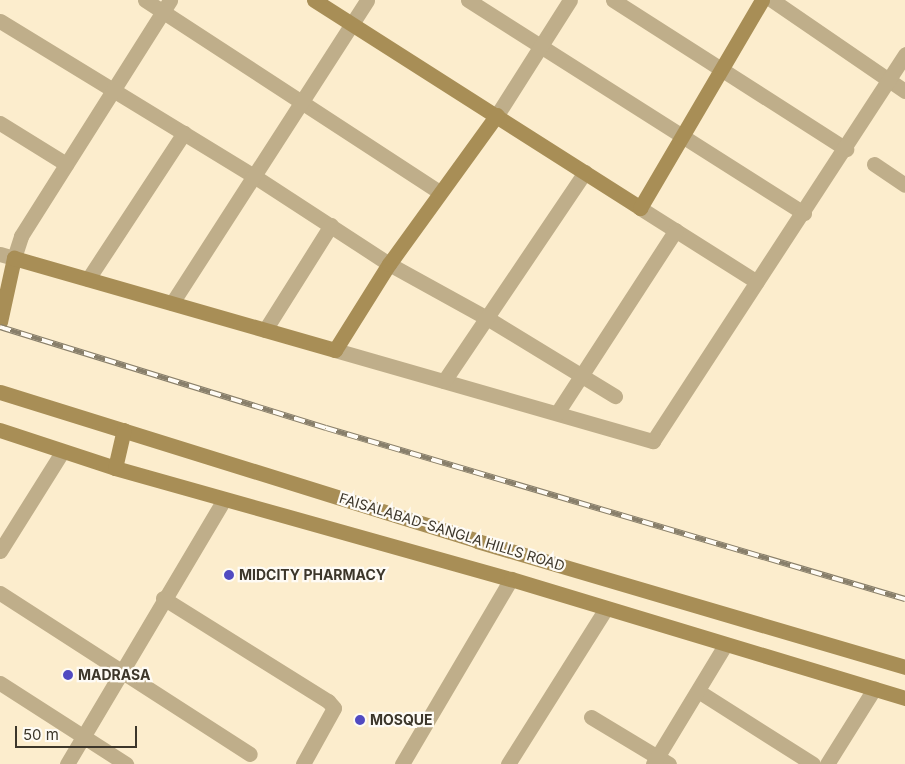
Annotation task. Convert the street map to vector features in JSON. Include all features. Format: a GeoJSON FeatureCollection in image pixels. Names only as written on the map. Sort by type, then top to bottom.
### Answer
{"type":"FeatureCollection","features":[{"type":"Feature","properties":{"kind":"main road"},"geometry":{"type":"LineString","coordinates":[[314,0],[640,208],[762,0]]}},
{"type":"Feature","properties":{"kind":"main road"},"geometry":{"type":"LineString","coordinates":[[0,322],[7,256],[335,350],[389,264],[439,192],[497,115]]}},
{"type":"Feature","properties":{"kind":"main road","name":"FAISALABAD-SANGLA HILLS ROAD"},"geometry":{"type":"LineString","coordinates":[[0,392],[477,541],[905,667]]}},
{"type":"Feature","properties":{"kind":"main road","name":"FAISALABAD-SANGLA HILLS ROAD"},"geometry":{"type":"LineString","coordinates":[[0,430],[115,468],[511,580],[605,610],[905,698]]}},
{"type":"Feature","properties":{"kind":"main road"},"geometry":{"type":"LineString","coordinates":[[115,468],[124,430]]}},
{"type":"Feature","properties":{"kind":"street"},"geometry":{"type":"LineString","coordinates":[[145,0],[167,6],[301,104],[439,192]]}},
{"type":"Feature","properties":{"kind":"street"},"geometry":{"type":"LineString","coordinates":[[172,303],[368,0]]}},
{"type":"Feature","properties":{"kind":"street"},"geometry":{"type":"LineString","coordinates":[[468,0],[804,214]]}},
{"type":"Feature","properties":{"kind":"street"},"geometry":{"type":"LineString","coordinates":[[497,115],[542,47],[570,0]]}},
{"type":"Feature","properties":{"kind":"street"},"geometry":{"type":"LineString","coordinates":[[613,0],[846,149]]}},
{"type":"Feature","properties":{"kind":"street"},"geometry":{"type":"LineString","coordinates":[[772,0],[905,91]]}},
{"type":"Feature","properties":{"kind":"street"},"geometry":{"type":"LineString","coordinates":[[7,256],[167,6]]}},
{"type":"Feature","properties":{"kind":"street"},"geometry":{"type":"LineString","coordinates":[[0,21],[331,224],[389,264],[487,318],[615,396]]}},
{"type":"Feature","properties":{"kind":"street"},"geometry":{"type":"LineString","coordinates":[[335,350],[653,441],[804,214],[905,54]]}},
{"type":"Feature","properties":{"kind":"street"},"geometry":{"type":"LineString","coordinates":[[0,123],[66,164]]}},
{"type":"Feature","properties":{"kind":"street"},"geometry":{"type":"LineString","coordinates":[[88,279],[184,133]]}},
{"type":"Feature","properties":{"kind":"street"},"geometry":{"type":"LineString","coordinates":[[874,164],[905,184]]}},
{"type":"Feature","properties":{"kind":"street"},"geometry":{"type":"LineString","coordinates":[[444,381],[585,172]]}},
{"type":"Feature","properties":{"kind":"street"},"geometry":{"type":"LineString","coordinates":[[640,208],[758,282]]}},
{"type":"Feature","properties":{"kind":"street"},"geometry":{"type":"LineString","coordinates":[[265,330],[331,224]]}},
{"type":"Feature","properties":{"kind":"street"},"geometry":{"type":"LineString","coordinates":[[557,413],[676,230]]}},
{"type":"Feature","properties":{"kind":"street"},"geometry":{"type":"LineString","coordinates":[[0,551],[62,452]]}},
{"type":"Feature","properties":{"kind":"street"},"geometry":{"type":"LineString","coordinates":[[67,764],[163,598],[224,500]]}},
{"type":"Feature","properties":{"kind":"street"},"geometry":{"type":"LineString","coordinates":[[402,764],[511,580]]}},
{"type":"Feature","properties":{"kind":"street"},"geometry":{"type":"LineString","coordinates":[[0,593],[250,754]]}},
{"type":"Feature","properties":{"kind":"street"},"geometry":{"type":"LineString","coordinates":[[163,598],[328,701],[334,708],[302,764]]}},
{"type":"Feature","properties":{"kind":"street"},"geometry":{"type":"LineString","coordinates":[[508,764],[605,610]]}},
{"type":"Feature","properties":{"kind":"street"},"geometry":{"type":"LineString","coordinates":[[591,717],[660,762],[725,645]]}},
{"type":"Feature","properties":{"kind":"street"},"geometry":{"type":"LineString","coordinates":[[0,683],[126,764]]}},
{"type":"Feature","properties":{"kind":"street"},"geometry":{"type":"LineString","coordinates":[[827,764],[874,689]]}},
{"type":"Feature","properties":{"kind":"street"},"geometry":{"type":"LineString","coordinates":[[698,691],[813,764]]}},
{"type":"Feature","properties":{"kind":"railway"},"geometry":{"type":"LineString","coordinates":[[0,327],[326,428],[905,599]]}},
{"type":"Feature","properties":{"kind":"place","name":"MIDCITY PHARMACY"},"geometry":{"type":"Point","coordinates":[229,575]}},
{"type":"Feature","properties":{"kind":"place","name":"MADRASA"},"geometry":{"type":"Point","coordinates":[68,675]}},
{"type":"Feature","properties":{"kind":"place","name":"MOSQUE"},"geometry":{"type":"Point","coordinates":[360,720]}}]}
